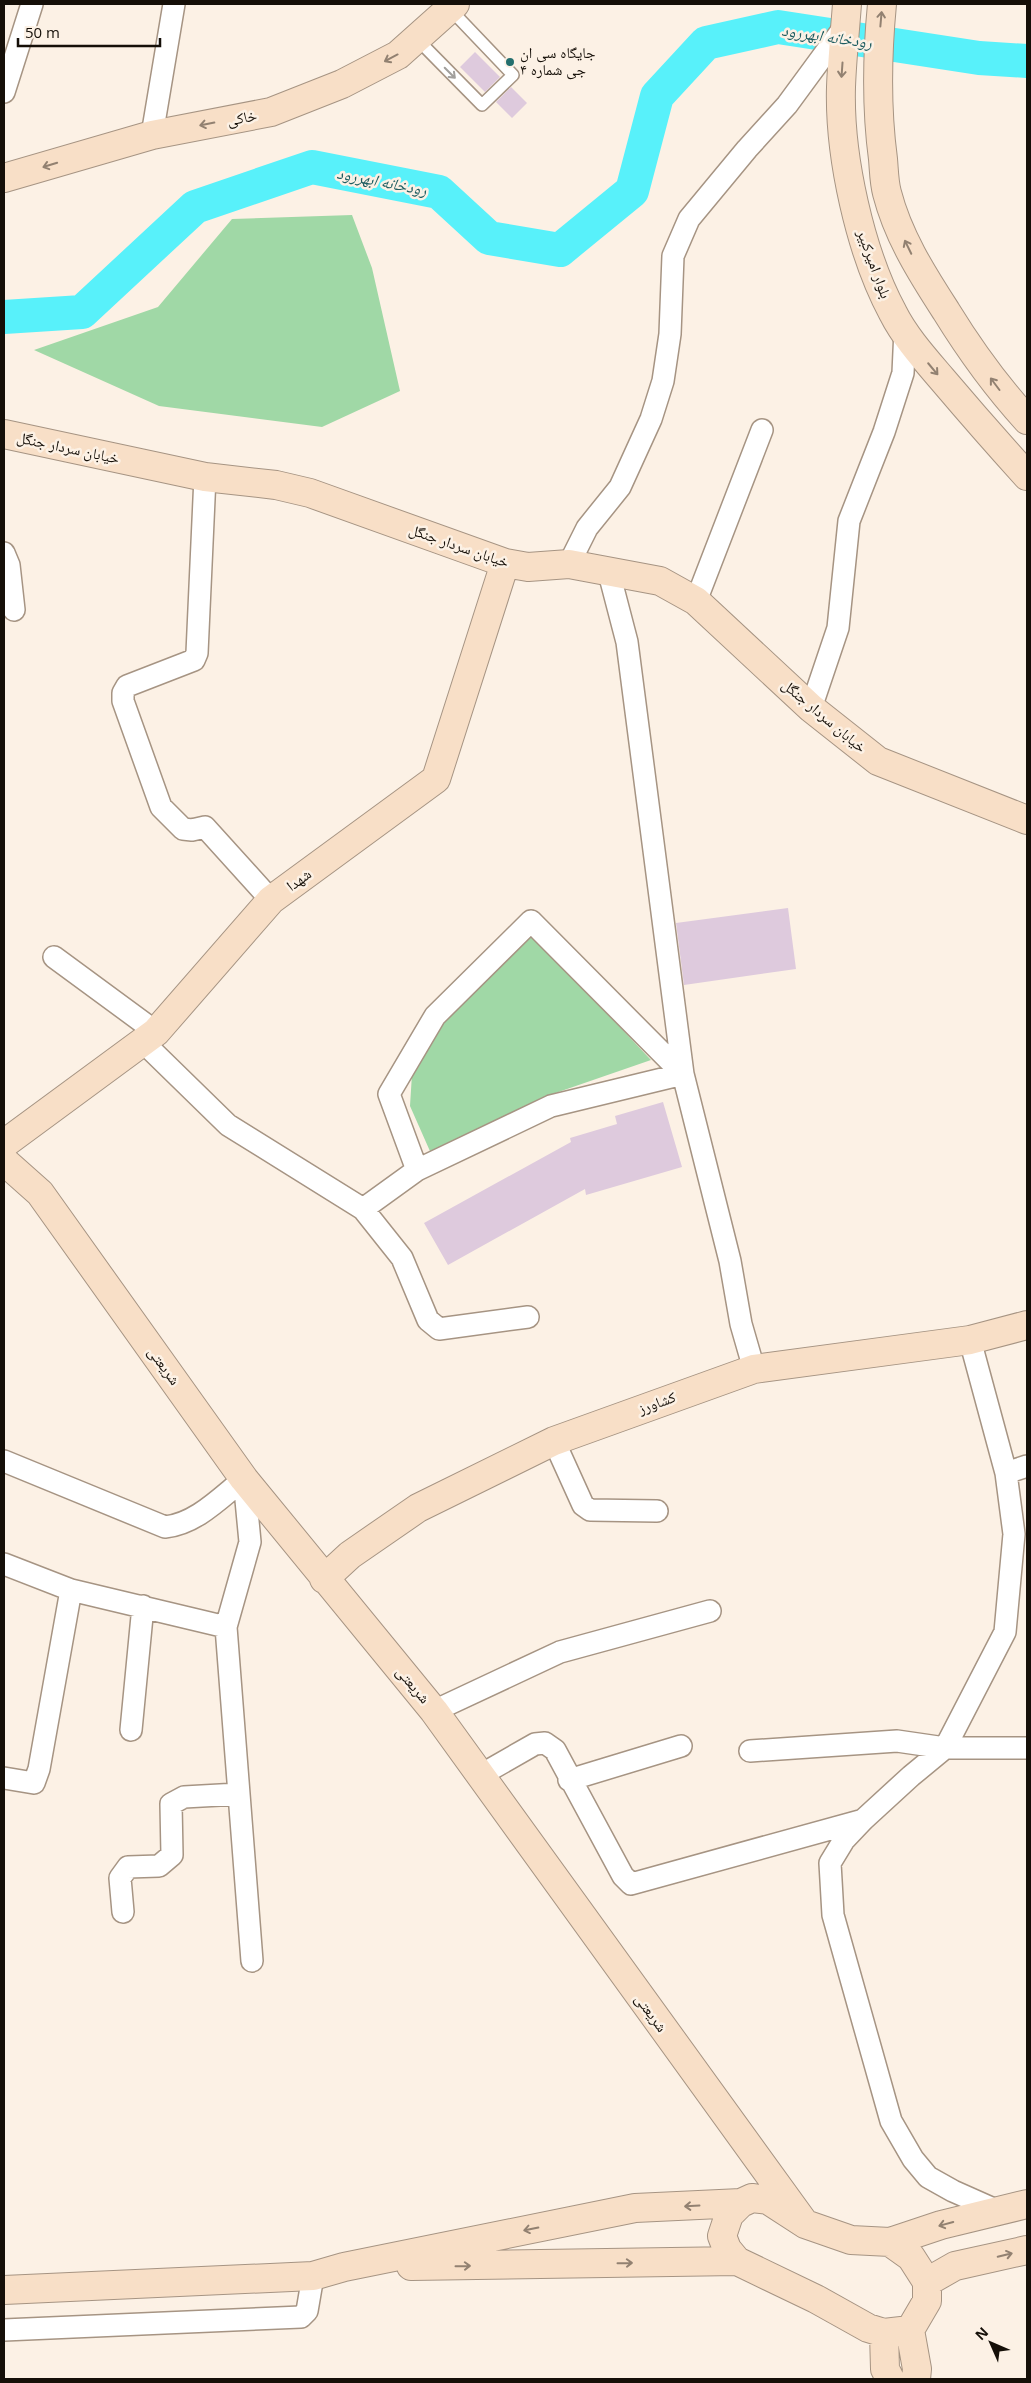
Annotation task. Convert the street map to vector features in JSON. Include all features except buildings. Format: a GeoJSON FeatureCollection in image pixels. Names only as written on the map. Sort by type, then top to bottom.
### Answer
{"type":"FeatureCollection","features":[{"type":"Feature","properties":{"kind":"street"},"geometry":{"type":"LineString","coordinates":[[4,92],[32,4]]}},
{"type":"Feature","properties":{"kind":"street"},"geometry":{"type":"LineString","coordinates":[[152,135],[174,4]]}},
{"type":"Feature","properties":{"kind":"street"},"geometry":{"type":"LineString","coordinates":[[882,4],[877,58],[880,140],[887,192],[900,230],[918,268],[954,324],[996,386],[1027,420]]}},
{"type":"Feature","properties":{"kind":"street","name":"خاکی"},"geometry":{"type":"LineString","coordinates":[[4,178],[152,135],[271,112],[350,80],[398,55],[452,6]]}},
{"type":"Feature","properties":{"kind":"street"},"geometry":{"type":"LineString","coordinates":[[568,564],[587,528],[620,487],[651,418],[663,381],[668,343],[673,256],[689,219],[747,149],[787,105],[846,15]]}},
{"type":"Feature","properties":{"kind":"street","name":"بلوار امیرکبیر"},"geometry":{"type":"LineString","coordinates":[[846,15],[841,88],[845,151],[863,239],[876,277],[894,314],[924,358],[983,428],[1027,476]]}},
{"type":"Feature","properties":{"kind":"street"},"geometry":{"type":"LineString","coordinates":[[811,708],[838,628],[849,521],[884,432],[903,372],[905,330]]}},
{"type":"Feature","properties":{"kind":"street"},"geometry":{"type":"LineString","coordinates":[[696,601],[762,430]]}},
{"type":"Feature","properties":{"kind":"street","name":"خیابان سردار جنگل"},"geometry":{"type":"LineString","coordinates":[[4,434],[205,477],[276,485],[310,493],[506,563],[528,567],[568,564],[660,581],[696,601],[811,708],[878,761],[1027,820]]}},
{"type":"Feature","properties":{"kind":"street"},"geometry":{"type":"LineString","coordinates":[[205,477],[197,653],[194,660],[184,666],[127,686],[123,693],[123,701],[161,807],[183,829],[192,830],[205,827],[271,900]]}},
{"type":"Feature","properties":{"kind":"street"},"geometry":{"type":"LineString","coordinates":[[4,552],[9,565],[14,610]]}},
{"type":"Feature","properties":{"kind":"street","name":"شهدا"},"geometry":{"type":"LineString","coordinates":[[4,1144],[150,1037],[271,900],[436,779],[506,563]]}},
{"type":"Feature","properties":{"kind":"street"},"geometry":{"type":"LineString","coordinates":[[609,572],[627,642],[684,1074],[730,1261],[742,1324],[754,1369]]}},
{"type":"Feature","properties":{"kind":"street"},"geometry":{"type":"LineString","coordinates":[[417,1170],[389,1094],[434,1016],[531,921],[684,1074]]}},
{"type":"Feature","properties":{"kind":"street"},"geometry":{"type":"LineString","coordinates":[[54,957],[150,1037],[228,1125],[363,1209],[402,1258],[428,1320],[439,1329],[528,1317]]}},
{"type":"Feature","properties":{"kind":"street"},"geometry":{"type":"LineString","coordinates":[[363,1209],[417,1170],[552,1106],[684,1074]]}},
{"type":"Feature","properties":{"kind":"street","name":"شریعتی"},"geometry":{"type":"LineString","coordinates":[[4,1161],[40,1193],[244,1479],[434,1711],[479,1776],[805,2224]]}},
{"type":"Feature","properties":{"kind":"street","name":"کشاورز"},"geometry":{"type":"LineString","coordinates":[[324,1579],[350,1555],[418,1508],[554,1441],[754,1369],[970,1340],[1027,1325]]}},
{"type":"Feature","properties":{"kind":"street"},"geometry":{"type":"LineString","coordinates":[[970,1340],[1006,1473],[1014,1534],[1005,1632],[945,1748],[863,1820],[844,1840],[830,1863],[833,1914],[891,2121],[913,2159],[928,2177],[953,2191],[998,2211]]}},
{"type":"Feature","properties":{"kind":"street"},"geometry":{"type":"LineString","coordinates":[[554,1441],[583,1505],[590,1510],[658,1511]]}},
{"type":"Feature","properties":{"kind":"street"},"geometry":{"type":"LineString","coordinates":[[4,1461],[165,1526],[180,1525],[195,1517],[244,1479]]}},
{"type":"Feature","properties":{"kind":"street"},"geometry":{"type":"LineString","coordinates":[[1006,1473],[1027,1466]]}},
{"type":"Feature","properties":{"kind":"street"},"geometry":{"type":"LineString","coordinates":[[244,1479],[250,1542],[226,1627],[252,1962]]}},
{"type":"Feature","properties":{"kind":"street"},"geometry":{"type":"LineString","coordinates":[[4,1564],[72,1590],[226,1627]]}},
{"type":"Feature","properties":{"kind":"street"},"geometry":{"type":"LineString","coordinates":[[4,1778],[34,1783],[72,1590]]}},
{"type":"Feature","properties":{"kind":"street"},"geometry":{"type":"LineString","coordinates":[[131,1730],[143,1606]]}},
{"type":"Feature","properties":{"kind":"street"},"geometry":{"type":"LineString","coordinates":[[434,1711],[560,1652],[710,1610]]}},
{"type":"Feature","properties":{"kind":"street"},"geometry":{"type":"LineString","coordinates":[[750,1751],[897,1741],[945,1748],[1027,1748]]}},
{"type":"Feature","properties":{"kind":"street"},"geometry":{"type":"LineString","coordinates":[[479,1776],[535,1744],[545,1743],[555,1750],[569,1780],[623,1876],[631,1884],[863,1820]]}},
{"type":"Feature","properties":{"kind":"street"},"geometry":{"type":"LineString","coordinates":[[569,1780],[681,1746]]}},
{"type":"Feature","properties":{"kind":"street"},"geometry":{"type":"LineString","coordinates":[[122,1912],[120,1878],[128,1867],[160,1866],[172,1855],[171,1804],[184,1797],[238,1794]]}},
{"type":"Feature","properties":{"kind":"street"},"geometry":{"type":"LineString","coordinates":[[4,2290],[313,2276],[635,2208],[740,2203],[752,2198],[768,2200],[805,2224],[850,2240],[890,2242],[941,2225],[1027,2204]]}},
{"type":"Feature","properties":{"kind":"street"},"geometry":{"type":"LineString","coordinates":[[740,2203],[729,2215],[722,2236],[726,2249],[737,2261],[816,2299],[868,2328],[897,2332]]}},
{"type":"Feature","properties":{"kind":"street"},"geometry":{"type":"LineString","coordinates":[[890,2242],[911,2257],[927,2282],[927,2301],[897,2332],[885,2370],[890,2379]]}},
{"type":"Feature","properties":{"kind":"street"},"geometry":{"type":"LineString","coordinates":[[927,2282],[955,2266],[1027,2250]]}},
{"type":"Feature","properties":{"kind":"street"},"geometry":{"type":"LineString","coordinates":[[344,2268],[737,2261]]}},
{"type":"Feature","properties":{"kind":"street"},"geometry":{"type":"LineString","coordinates":[[4,2330],[300,2317],[307,2311],[313,2276]]}},
{"type":"Feature","properties":{"kind":"street"},"geometry":{"type":"LineString","coordinates":[[897,2332],[917,2369],[916,2379]]}},
{"type":"Feature","properties":{"kind":"lane"},"geometry":{"type":"LineString","coordinates":[[416,38],[482,105],[513,75],[452,6]]}},
{"type":"Feature","properties":{"kind":"green space"},"geometry":{"type":"Polygon","coordinates":[[[352,215],[372,268],[400,391],[322,427],[159,406],[34,350],[158,307],[232,219],[352,215]]]}},
{"type":"Feature","properties":{"kind":"green space"},"geometry":{"type":"Polygon","coordinates":[[[526,934],[537,939],[651,1060],[541,1098],[433,1158],[410,1106],[412,1074],[428,1037],[526,934]]]}},
{"type":"Feature","properties":{"kind":"waterway","name":"رودخانه ابهررود"},"geometry":{"type":"LineString","coordinates":[[4,317],[82,312],[195,207],[312,167],[439,192],[489,238],[560,250],[632,191],[657,96],[706,43],[778,27],[979,58],[1027,61]]}},
{"type":"Feature","properties":{"kind":"place","name":"جایگاه سی ان جی شماره ۴"},"geometry":{"type":"Point","coordinates":[510,62]}}]}
